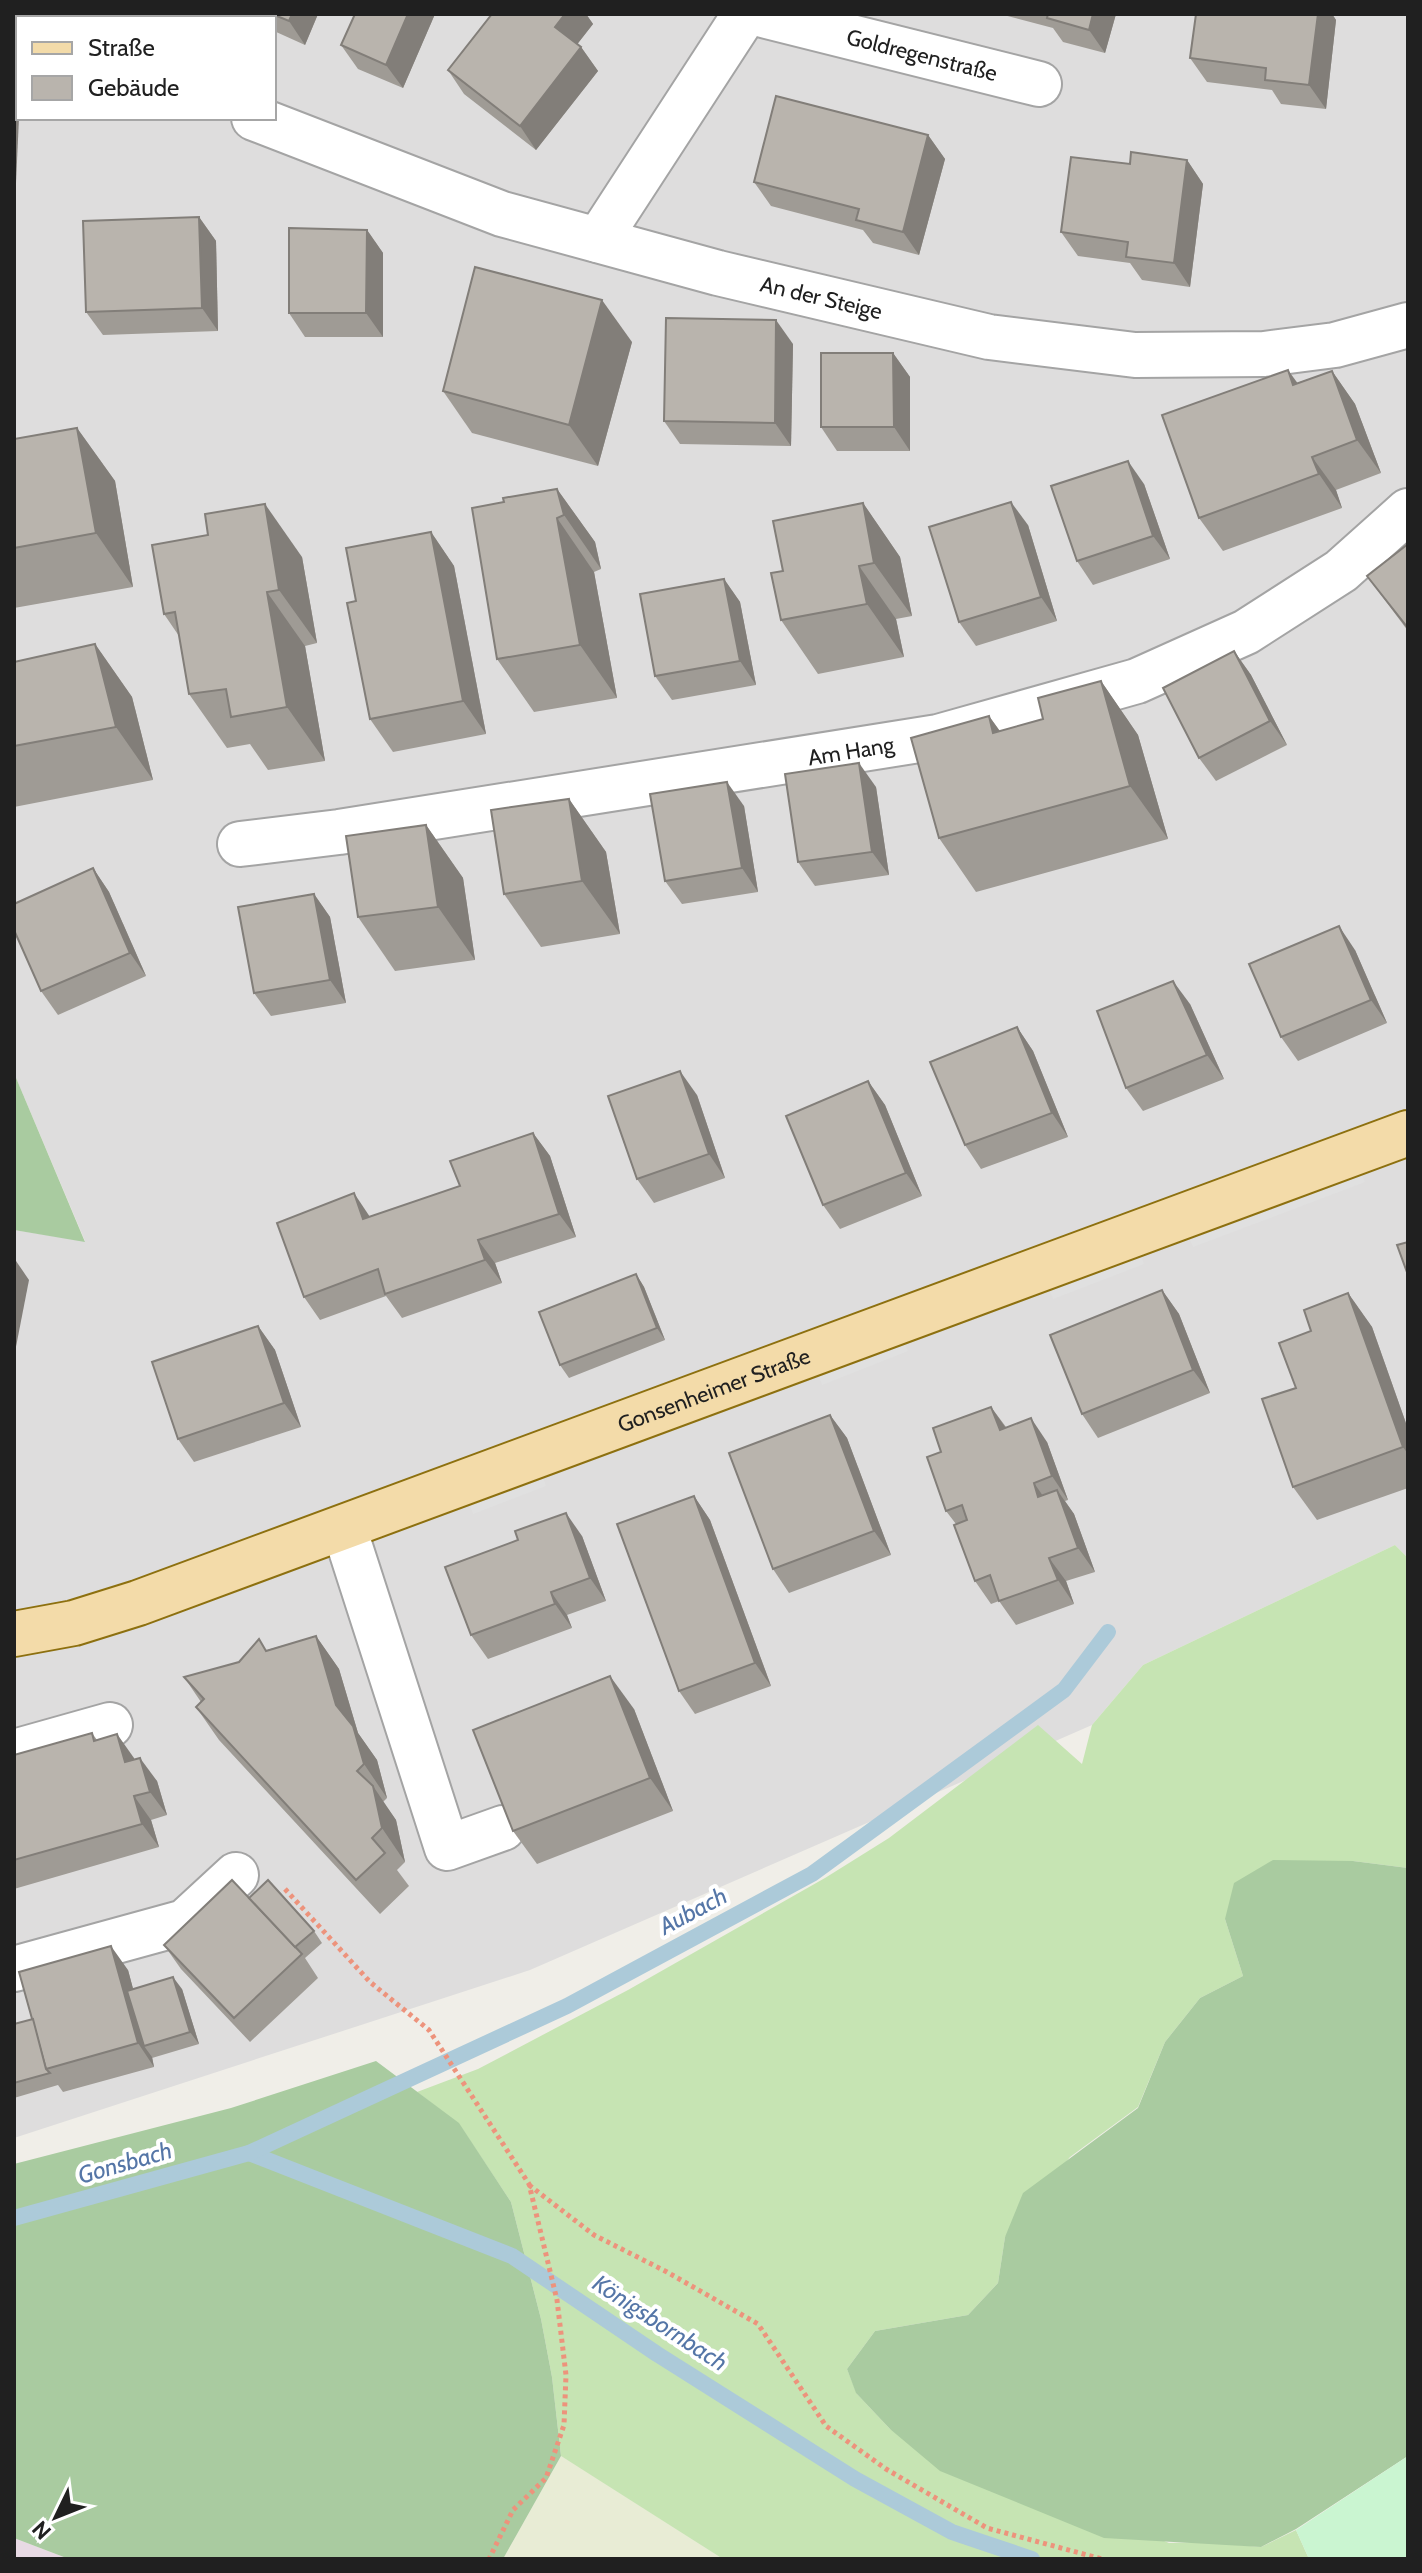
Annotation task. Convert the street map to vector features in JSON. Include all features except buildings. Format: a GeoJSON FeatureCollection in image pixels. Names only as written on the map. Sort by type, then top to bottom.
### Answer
{"type":"FeatureCollection","features":[{"type":"Feature","properties":{"kind":"main road","name":"Gonsenheimer Straße"},"geometry":{"type":"LineString","coordinates":[[14,1634],[74,1623],[125,1607],[1408,1133]]}},
{"type":"Feature","properties":{"kind":"street"},"geometry":{"type":"LineString","coordinates":[[598,240],[745,14]]}},
{"type":"Feature","properties":{"kind":"street","name":"Goldregenstraße"},"geometry":{"type":"LineString","coordinates":[[759,14],[1039,84]]}},
{"type":"Feature","properties":{"kind":"street","name":"An der Steige"},"geometry":{"type":"LineString","coordinates":[[259,120],[502,214],[718,273],[989,337],[1135,355],[1264,354],[1335,345],[1408,325]]}},
{"type":"Feature","properties":{"kind":"street","name":"Am Hang"},"geometry":{"type":"LineString","coordinates":[[240,844],[339,832],[938,737],[1122,685],[1246,632],[1341,571],[1408,511]]}},
{"type":"Feature","properties":{"kind":"street"},"geometry":{"type":"LineString","coordinates":[[344,1528],[447,1848],[503,1828]]}},
{"type":"Feature","properties":{"kind":"street"},"geometry":{"type":"LineString","coordinates":[[14,1752],[110,1725]]}},
{"type":"Feature","properties":{"kind":"street"},"geometry":{"type":"LineString","coordinates":[[14,1969],[185,1922],[236,1875]]}},
{"type":"Feature","properties":{"kind":"path"},"geometry":{"type":"LineString","coordinates":[[236,1875],[255,1857],[370,1982],[429,2030],[529,2184],[594,2235],[758,2324],[826,2426],[886,2469],[987,2528],[1102,2559]]}},
{"type":"Feature","properties":{"kind":"path"},"geometry":{"type":"LineString","coordinates":[[489,2559],[513,2510],[546,2478],[564,2425],[566,2375],[557,2300],[529,2184]]}},
{"type":"Feature","properties":{"kind":"shaded area"},"geometry":{"type":"Polygon","coordinates":[[[14,14],[1408,14],[1408,1558],[1395,1545],[1143,1665],[1092,1725],[530,1970],[14,2138],[14,1230],[85,1241],[14,1073],[14,14]]]}},
{"type":"Feature","properties":{"kind":"shaded area"},"geometry":{"type":"Polygon","coordinates":[[[1359,1167],[1365,1182],[1193,1247],[1186,1231],[1359,1167]]]}},
{"type":"Feature","properties":{"kind":"shaded area"},"geometry":{"type":"Polygon","coordinates":[[[1139,1249],[1144,1264],[1053,1299],[1047,1285],[1139,1249]]]}},
{"type":"Feature","properties":{"kind":"shaded area"},"geometry":{"type":"Polygon","coordinates":[[[902,1336],[908,1351],[822,1385],[816,1369],[902,1336]]]}},
{"type":"Feature","properties":{"kind":"shaded area"},"geometry":{"type":"Polygon","coordinates":[[[541,1470],[546,1486],[473,1514],[467,1498],[541,1470]]]}},
{"type":"Feature","properties":{"kind":"shaded area"},"geometry":{"type":"Polygon","coordinates":[[[14,2538],[69,2559],[14,2559],[14,2538]]]}},
{"type":"Feature","properties":{"kind":"green space"},"geometry":{"type":"Polygon","coordinates":[[[14,1073],[85,1242],[14,1230],[14,1073]]]}},
{"type":"Feature","properties":{"kind":"green space"},"geometry":{"type":"Polygon","coordinates":[[[1395,1545],[1408,1558],[1408,1868],[1353,1861],[1225,1919],[1243,1976],[1200,1998],[1165,2042],[1138,2107],[1070,2157],[1005,2237],[998,2283],[968,2315],[875,2331],[847,2369],[857,2394],[890,2429],[1169,2543],[1205,2542],[1261,2547],[1296,2530],[1309,2559],[723,2559],[561,2456],[552,2377],[541,2319],[511,2202],[459,2124],[417,2092],[478,2069],[628,1990],[825,1878],[889,1838],[1038,1725],[1082,1764],[1092,1725],[1143,1665],[1395,1545]]]}},
{"type":"Feature","properties":{"kind":"green space"},"geometry":{"type":"Polygon","coordinates":[[[1273,1860],[1353,1861],[1408,1868],[1408,2456],[1296,2529],[1261,2547],[1104,2538],[940,2471],[890,2429],[856,2393],[847,2369],[875,2331],[968,2315],[998,2283],[1005,2237],[1023,2193],[1138,2108],[1165,2042],[1200,1998],[1243,1976],[1225,1919],[1234,1883],[1273,1860]]]}},
{"type":"Feature","properties":{"kind":"green space"},"geometry":{"type":"Polygon","coordinates":[[[376,2061],[459,2123],[511,2202],[541,2319],[552,2377],[561,2456],[503,2559],[69,2559],[14,2538],[14,2164],[231,2108],[376,2061]]]}},
{"type":"Feature","properties":{"kind":"green space"},"geometry":{"type":"Polygon","coordinates":[[[561,2456],[587,2472],[723,2559],[503,2559],[561,2456]]]}},
{"type":"Feature","properties":{"kind":"green space"},"geometry":{"type":"Polygon","coordinates":[[[1408,2456],[1408,2559],[1309,2559],[1296,2530],[1408,2456]]]}},
{"type":"Feature","properties":{"kind":"waterway","name":"Aubach"},"geometry":{"type":"LineString","coordinates":[[14,2218],[249,2153],[567,2006],[812,1874],[1064,1690],[1108,1632]]}},
{"type":"Feature","properties":{"kind":"waterway","name":"Königsbornbach"},"geometry":{"type":"LineString","coordinates":[[249,2153],[512,2256],[657,2354],[855,2479],[952,2532],[1032,2559]]}},
{"type":"Feature","properties":{"kind":"water label","name":"Gonsbach"},"geometry":{"type":"Point","coordinates":[125,2163]}}]}
